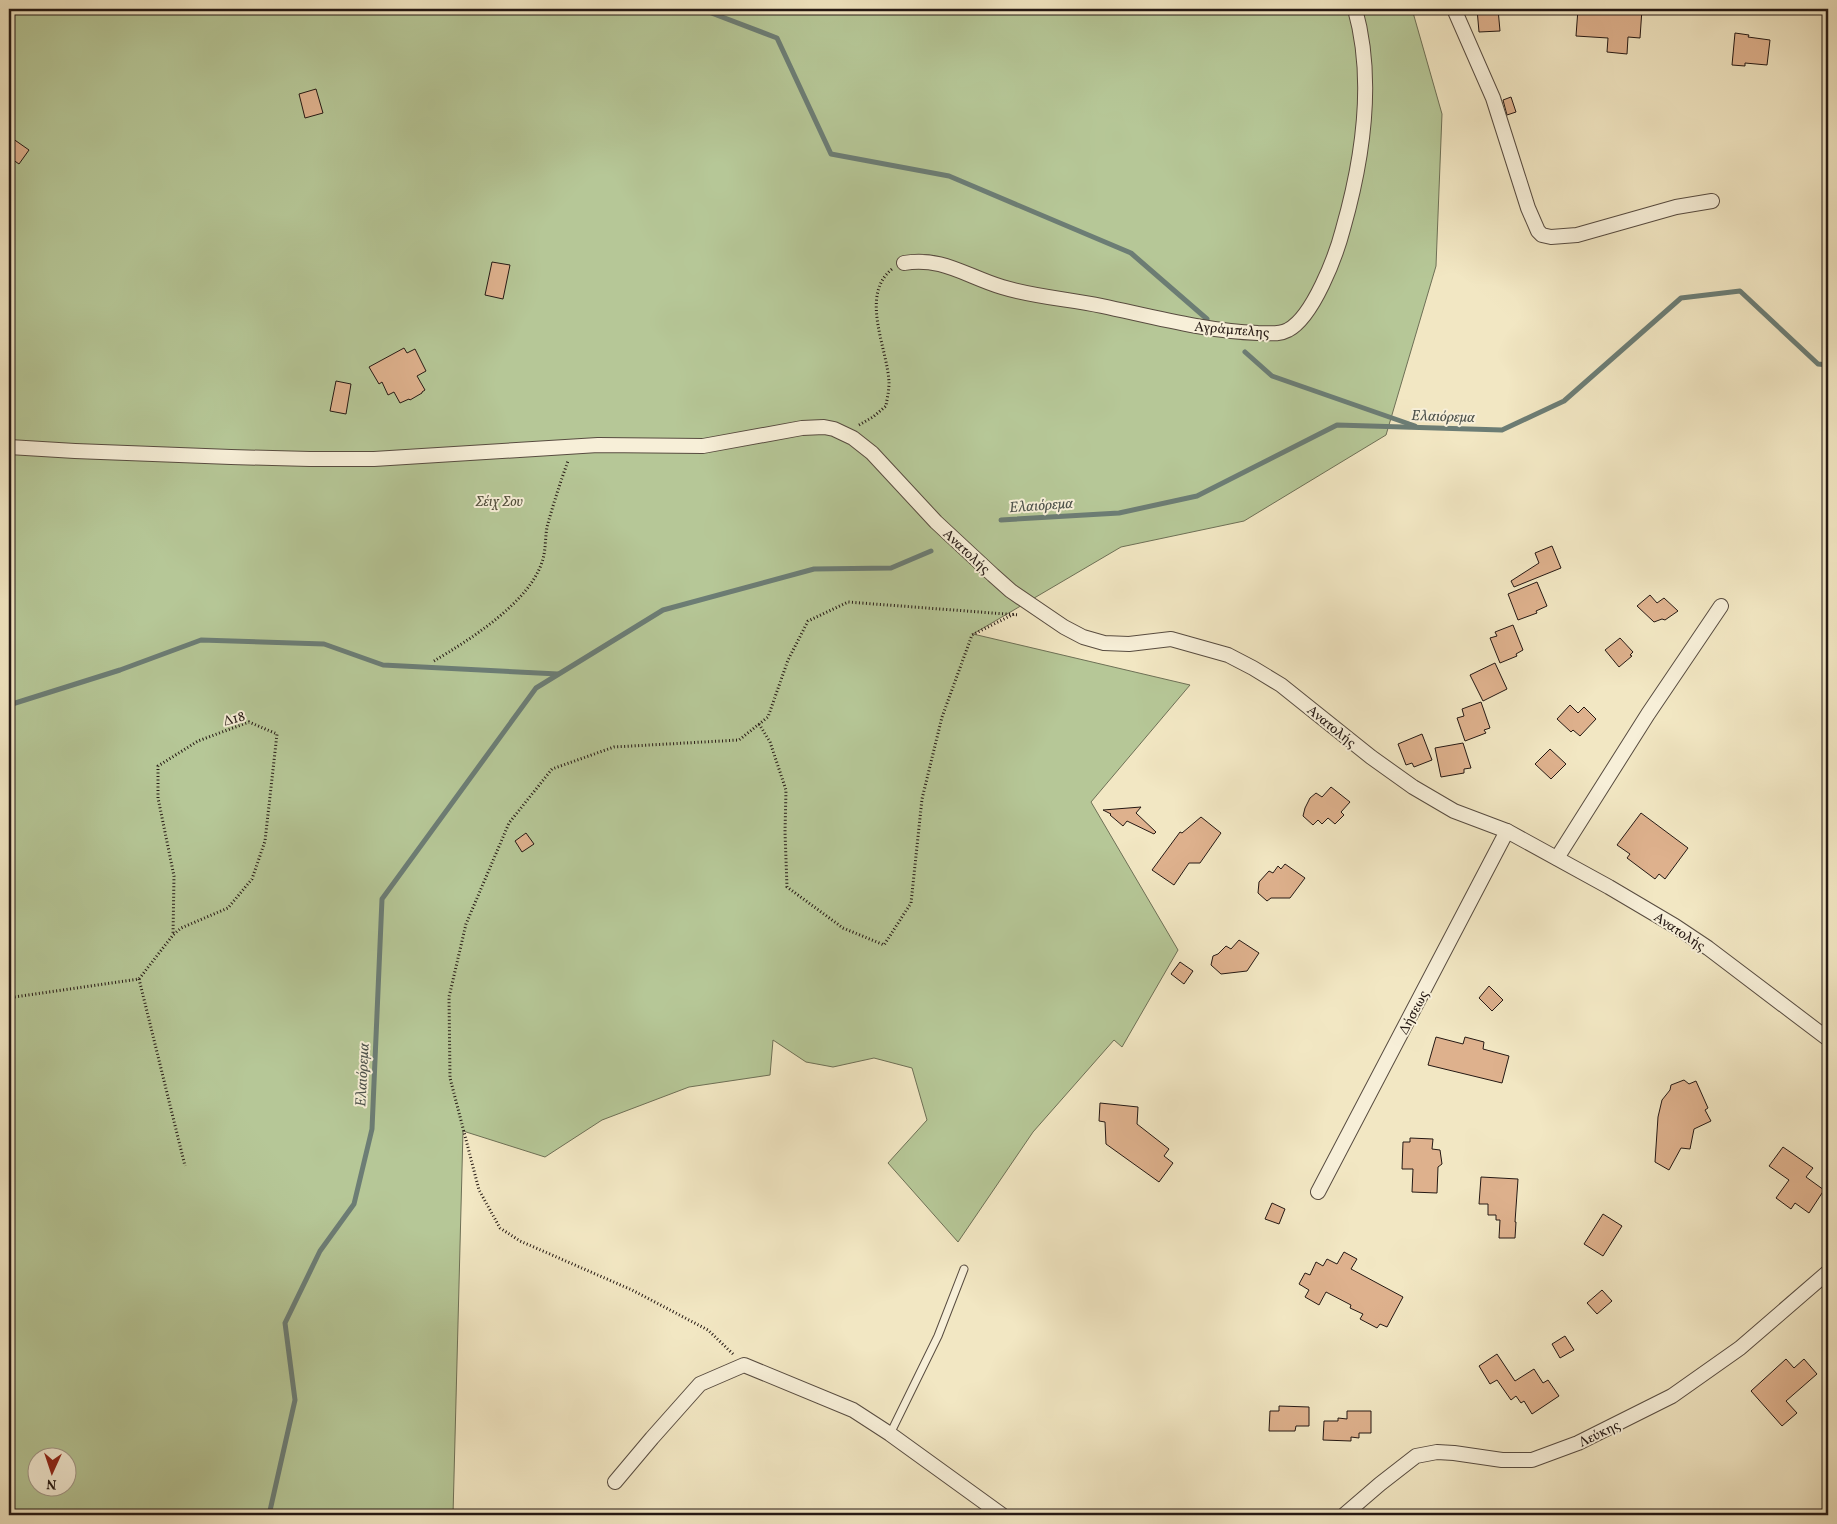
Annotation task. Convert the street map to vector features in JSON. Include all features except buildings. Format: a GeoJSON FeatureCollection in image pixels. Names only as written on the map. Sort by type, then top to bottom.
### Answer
{"type":"FeatureCollection","features":[{"type":"Feature","properties":{"kind":"street","name":"Αγράμπελης"},"geometry":{"type":"LineString","coordinates":[[904,263],[926,261],[940,263],[1009,289],[1103,306],[1207,329],[1274,334],[1289,330],[1306,315],[1334,258],[1346,221],[1356,174],[1362,132],[1365,85],[1362,42],[1355,9]]}},
{"type":"Feature","properties":{"kind":"street"},"geometry":{"type":"LineString","coordinates":[[1454,9],[1493,98],[1528,208],[1538,231],[1542,235],[1562,238],[1577,235],[1676,207],[1712,201]]}},
{"type":"Feature","properties":{"kind":"street"},"geometry":{"type":"LineString","coordinates":[[9,447],[142,454],[341,459],[574,447],[703,446],[808,427],[829,428],[846,434]]}},
{"type":"Feature","properties":{"kind":"street","name":"Ανατολής"},"geometry":{"type":"LineString","coordinates":[[846,434],[872,453],[936,522],[993,575],[1022,599],[1072,631],[1092,640],[1114,644],[1171,639],[1228,655],[1259,671],[1413,787],[1454,811],[1507,831],[1609,887],[1691,937],[1827,1036]]}},
{"type":"Feature","properties":{"kind":"street"},"geometry":{"type":"LineString","coordinates":[[1557,858],[1648,714],[1721,606]]}},
{"type":"Feature","properties":{"kind":"street","name":"Δήσεως"},"geometry":{"type":"LineString","coordinates":[[1318,1192],[1507,831]]}},
{"type":"Feature","properties":{"kind":"street","name":"Λεύκης"},"geometry":{"type":"LineString","coordinates":[[1344,1515],[1416,1456],[1446,1452],[1502,1460],[1532,1460],[1596,1435],[1672,1396],[1740,1348],[1828,1272]]}},
{"type":"Feature","properties":{"kind":"street"},"geometry":{"type":"LineString","coordinates":[[615,1482],[700,1384],[744,1365],[853,1410],[890,1434],[1002,1515]]}},
{"type":"Feature","properties":{"kind":"lane"},"geometry":{"type":"LineString","coordinates":[[890,1434],[938,1336],[964,1269]]}},
{"type":"Feature","properties":{"kind":"path"},"geometry":{"type":"LineString","coordinates":[[846,434],[873,417],[886,406],[889,383],[876,307],[878,285],[890,270],[904,263]]}},
{"type":"Feature","properties":{"kind":"path"},"geometry":{"type":"LineString","coordinates":[[434,662],[510,608],[531,583],[542,562],[547,528],[574,447]]}},
{"type":"Feature","properties":{"kind":"path"},"geometry":{"type":"LineString","coordinates":[[744,1365],[708,1330],[632,1290],[520,1241],[500,1228],[479,1190],[450,1078],[449,996],[466,924],[510,823],[552,769],[614,747],[739,740],[768,717],[788,660],[808,621],[848,602],[1023,615]]}},
{"type":"Feature","properties":{"kind":"path"},"geometry":{"type":"LineString","coordinates":[[759,724],[770,742],[786,790],[787,887],[843,928],[884,945],[911,903],[922,799],[942,717],[972,634],[1014,614]]}},
{"type":"Feature","properties":{"kind":"path","name":"Δ18"},"geometry":{"type":"LineString","coordinates":[[138,978],[173,935],[181,928],[228,908],[252,879],[265,842],[277,734],[249,722],[198,741],[158,766],[158,798],[174,876],[173,935]]}},
{"type":"Feature","properties":{"kind":"path"},"geometry":{"type":"LineString","coordinates":[[9,1001],[14,997],[138,978],[185,1166]]}},
{"type":"Feature","properties":{"kind":"green space","name":"Σέιχ Σου"},"geometry":{"type":"Polygon","coordinates":[[[9,9],[1412,9],[1442,114],[1436,266],[1386,435],[1244,521],[1121,547],[973,634],[1190,685],[1091,802],[1178,950],[1122,1047],[1114,1040],[1033,1132],[958,1242],[888,1163],[927,1120],[912,1068],[874,1058],[833,1067],[806,1062],[773,1040],[770,1075],[689,1087],[602,1120],[545,1157],[463,1131],[453,1515],[9,1515],[9,9]]]}},
{"type":"Feature","properties":{"kind":"waterway"},"geometry":{"type":"LineString","coordinates":[[701,9],[777,38],[831,154],[949,176],[1131,253],[1207,319]]}},
{"type":"Feature","properties":{"kind":"waterway","name":"Ελαιόρεμα"},"geometry":{"type":"LineString","coordinates":[[1001,520],[1119,513],[1197,496],[1337,425],[1502,430],[1564,401],[1681,298],[1740,291],[1818,364],[1828,365]]}},
{"type":"Feature","properties":{"kind":"waterway"},"geometry":{"type":"LineString","coordinates":[[1245,352],[1272,376],[1415,426]]}},
{"type":"Feature","properties":{"kind":"waterway","name":"Ελαιόρεμα"},"geometry":{"type":"LineString","coordinates":[[269,1515],[295,1400],[285,1323],[320,1251],[354,1204],[372,1129],[382,899],[536,688],[663,610],[814,569],[891,568],[931,551]]}},
{"type":"Feature","properties":{"kind":"waterway"},"geometry":{"type":"LineString","coordinates":[[9,705],[120,670],[201,640],[324,644],[383,665],[558,674]]}}]}
